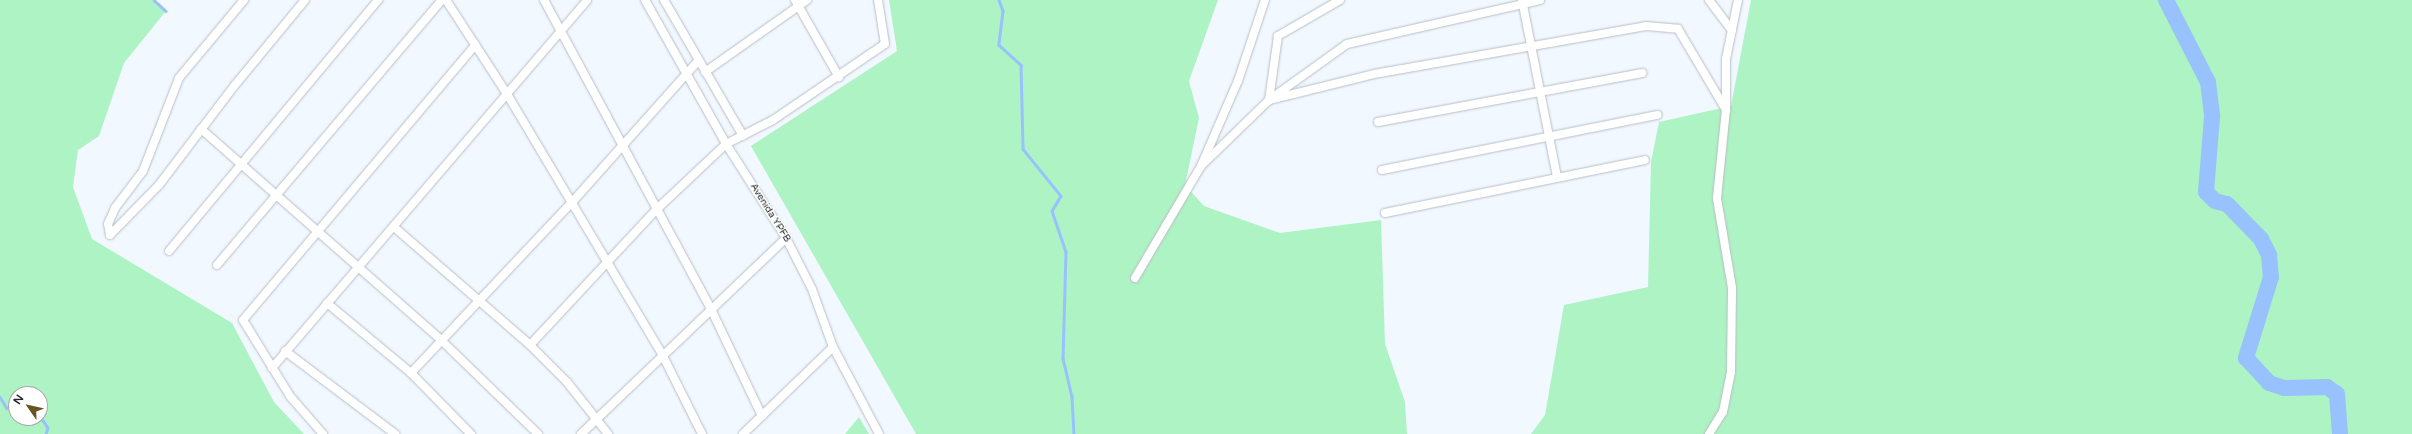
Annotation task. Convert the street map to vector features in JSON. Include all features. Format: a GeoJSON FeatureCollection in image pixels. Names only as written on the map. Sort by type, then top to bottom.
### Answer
{"type":"FeatureCollection","features":[{"type":"Feature","properties":{"kind":"street"},"geometry":{"type":"LineString","coordinates":[[244,0],[179,78],[143,171],[115,208],[108,224],[110,235],[159,185],[201,129],[305,0]]}},
{"type":"Feature","properties":{"kind":"street"},"geometry":{"type":"LineString","coordinates":[[169,251],[378,0]]}},
{"type":"Feature","properties":{"kind":"street"},"geometry":{"type":"LineString","coordinates":[[217,265],[442,0]]}},
{"type":"Feature","properties":{"kind":"street"},"geometry":{"type":"LineString","coordinates":[[446,0],[507,94],[662,354],[702,434]]}},
{"type":"Feature","properties":{"kind":"street"},"geometry":{"type":"LineString","coordinates":[[544,0],[656,210],[710,307],[762,416]]}},
{"type":"Feature","properties":{"kind":"street"},"geometry":{"type":"LineString","coordinates":[[272,368],[358,266],[394,228],[587,0]]}},
{"type":"Feature","properties":{"kind":"street","name":"Avenida YPFB"},"geometry":{"type":"LineString","coordinates":[[645,0],[726,144],[786,238],[812,289],[833,346],[879,434]]}},
{"type":"Feature","properties":{"kind":"street"},"geometry":{"type":"LineString","coordinates":[[705,72],[797,3],[807,0]]}},
{"type":"Feature","properties":{"kind":"street"},"geometry":{"type":"LineString","coordinates":[[530,345],[656,210],[726,144],[743,136],[839,78],[885,44],[878,0]]}},
{"type":"Feature","properties":{"kind":"street"},"geometry":{"type":"LineString","coordinates":[[1134,278],[1201,166],[1238,81],[1265,0]]}},
{"type":"Feature","properties":{"kind":"street"},"geometry":{"type":"LineString","coordinates":[[1269,100],[1278,36],[1340,0]]}},
{"type":"Feature","properties":{"kind":"street"},"geometry":{"type":"LineString","coordinates":[[1201,166],[1269,100],[1346,44],[1523,2],[1540,0]]}},
{"type":"Feature","properties":{"kind":"street"},"geometry":{"type":"LineString","coordinates":[[1709,0],[1732,30]]}},
{"type":"Feature","properties":{"kind":"street"},"geometry":{"type":"LineString","coordinates":[[1709,434],[1723,412],[1731,372],[1732,288],[1717,198],[1726,110],[1726,59],[1738,0]]}},
{"type":"Feature","properties":{"kind":"street"},"geometry":{"type":"LineString","coordinates":[[666,1],[698,61],[743,136]]}},
{"type":"Feature","properties":{"kind":"street"},"geometry":{"type":"LineString","coordinates":[[1523,2],[1557,176]]}},
{"type":"Feature","properties":{"kind":"street"},"geometry":{"type":"LineString","coordinates":[[797,3],[839,78]]}},
{"type":"Feature","properties":{"kind":"street"},"geometry":{"type":"LineString","coordinates":[[1269,100],[1374,74],[1532,48],[1646,26],[1678,29],[1726,110]]}},
{"type":"Feature","properties":{"kind":"street"},"geometry":{"type":"LineString","coordinates":[[323,434],[272,368],[243,320],[475,45]]}},
{"type":"Feature","properties":{"kind":"street"},"geometry":{"type":"LineString","coordinates":[[411,373],[441,340],[482,300],[572,203],[698,61]]}},
{"type":"Feature","properties":{"kind":"street"},"geometry":{"type":"LineString","coordinates":[[1378,122],[1541,94],[1643,73]]}},
{"type":"Feature","properties":{"kind":"street"},"geometry":{"type":"LineString","coordinates":[[1382,170],[1549,135],[1658,115]]}},
{"type":"Feature","properties":{"kind":"street"},"geometry":{"type":"LineString","coordinates":[[201,129],[441,340],[538,434]]}},
{"type":"Feature","properties":{"kind":"street"},"geometry":{"type":"LineString","coordinates":[[1385,213],[1557,176],[1646,160]]}},
{"type":"Feature","properties":{"kind":"street"},"geometry":{"type":"LineString","coordinates":[[394,228],[482,300],[530,345],[567,382],[608,434]]}},
{"type":"Feature","properties":{"kind":"street"},"geometry":{"type":"LineString","coordinates":[[581,434],[710,307],[786,238]]}},
{"type":"Feature","properties":{"kind":"street"},"geometry":{"type":"LineString","coordinates":[[327,303],[411,373],[471,434]]}},
{"type":"Feature","properties":{"kind":"street"},"geometry":{"type":"LineString","coordinates":[[743,434],[833,346]]}},
{"type":"Feature","properties":{"kind":"street"},"geometry":{"type":"LineString","coordinates":[[285,351],[395,434]]}},
{"type":"Feature","properties":{"kind":"green space"},"geometry":{"type":"Polygon","coordinates":[[[0,0],[154,0],[166,11],[124,63],[99,136],[78,150],[73,187],[92,239],[232,323],[274,402],[304,434],[0,434],[0,0]]]}},
{"type":"Feature","properties":{"kind":"green space"},"geometry":{"type":"Polygon","coordinates":[[[889,0],[1218,0],[1189,81],[1199,118],[1185,185],[1204,206],[1280,233],[1381,220],[1385,344],[1405,402],[1407,434],[916,434],[751,146],[897,51],[889,0]]]}},
{"type":"Feature","properties":{"kind":"green space"},"geometry":{"type":"Polygon","coordinates":[[[1751,0],[2412,0],[2412,434],[1531,434],[1545,415],[1564,305],[1648,287],[1651,162],[1659,122],[1731,106],[1751,0]]]}},
{"type":"Feature","properties":{"kind":"green space"},"geometry":{"type":"Polygon","coordinates":[[[859,417],[869,434],[845,434],[859,417]]]}},
{"type":"Feature","properties":{"kind":"waterway"},"geometry":{"type":"LineString","coordinates":[[154,0],[166,11]]}},
{"type":"Feature","properties":{"kind":"waterway"},"geometry":{"type":"LineString","coordinates":[[999,0],[1003,11],[999,45],[1021,65],[1023,149],[1061,196],[1052,211],[1066,252],[1063,358],[1072,397],[1074,434]]}},
{"type":"Feature","properties":{"kind":"waterway"},"geometry":{"type":"LineString","coordinates":[[2166,0],[2208,82],[2212,117],[2206,192],[2215,201],[2227,204],[2261,239],[2269,255],[2271,277],[2246,358],[2269,383],[2284,388],[2327,387],[2337,394],[2340,434]]}},
{"type":"Feature","properties":{"kind":"waterway"},"geometry":{"type":"LineString","coordinates":[[0,397],[8,408]]}},
{"type":"Feature","properties":{"kind":"waterway"},"geometry":{"type":"LineString","coordinates":[[46,434],[48,428],[47,426]]}}]}
